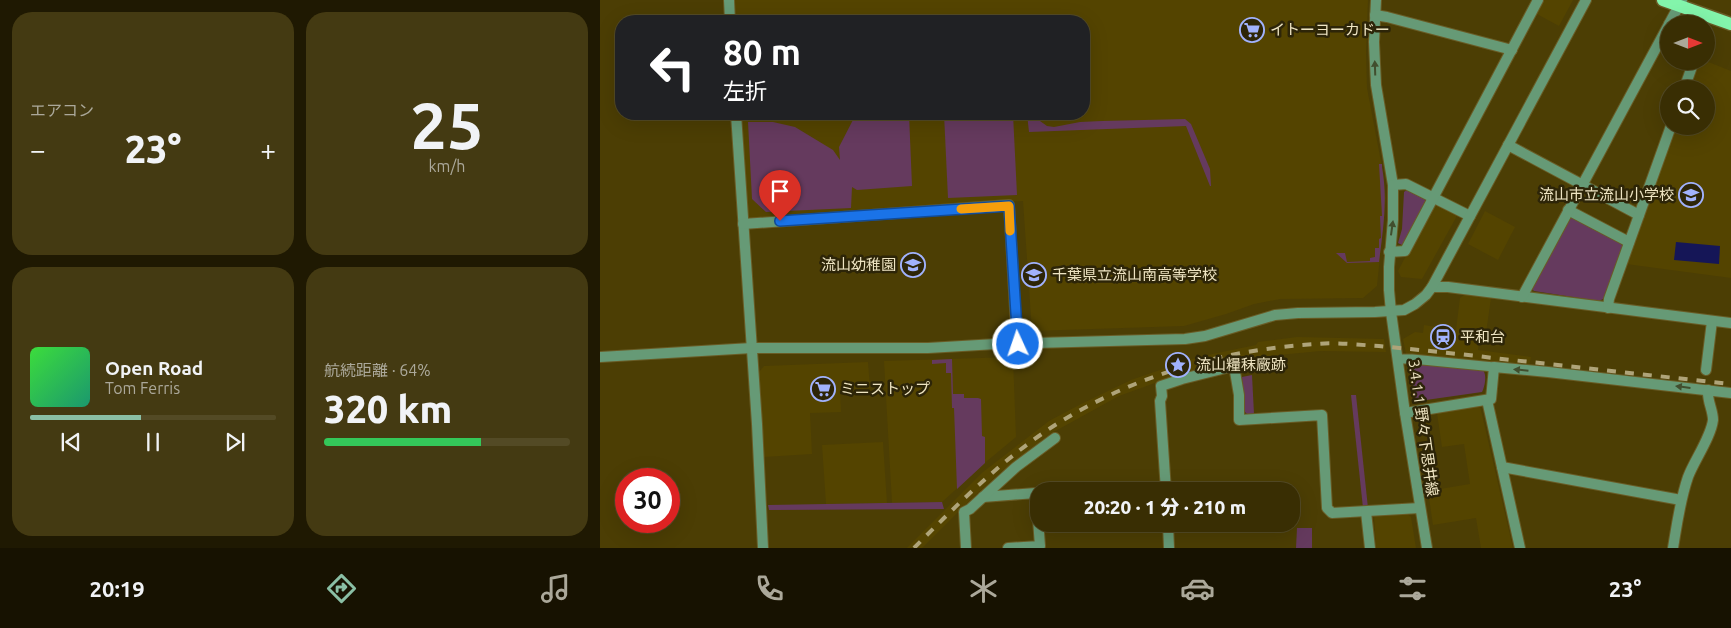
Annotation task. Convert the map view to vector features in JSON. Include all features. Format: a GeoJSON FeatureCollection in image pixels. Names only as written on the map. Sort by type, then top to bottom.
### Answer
{"type":"FeatureCollection","features":[{"type":"Feature","properties":{"kind":"main road"},"geometry":{"type":"LineString","coordinates":[[1663,0],[1681,2],[1731,24]]}},
{"type":"Feature","properties":{"kind":"street"},"geometry":{"type":"LineString","coordinates":[[729,0],[730,15]]}},
{"type":"Feature","properties":{"kind":"street","name":"3.4.1.1 野々下思井線"},"geometry":{"type":"LineString","coordinates":[[1376,0],[1374,42],[1376,85],[1394,185],[1394,220],[1389,252],[1388,290],[1405,413],[1427,548]]}},
{"type":"Feature","properties":{"kind":"street"},"geometry":{"type":"LineString","coordinates":[[1389,252],[1404,251],[1434,198],[1538,0]]}},
{"type":"Feature","properties":{"kind":"street"},"geometry":{"type":"LineString","coordinates":[[600,357],[752,348],[928,348],[1185,339],[1205,336],[1275,315],[1392,312],[1404,310],[1415,304],[1432,287],[1586,0]]}},
{"type":"Feature","properties":{"kind":"street"},"geometry":{"type":"LineString","coordinates":[[1674,15],[1681,2]]}},
{"type":"Feature","properties":{"kind":"street"},"geometry":{"type":"LineString","coordinates":[[1376,15],[1512,50]]}},
{"type":"Feature","properties":{"kind":"street"},"geometry":{"type":"LineString","coordinates":[[1522,297],[1582,185],[1660,51]]}},
{"type":"Feature","properties":{"kind":"street"},"geometry":{"type":"LineString","coordinates":[[736,120],[763,548]]}},
{"type":"Feature","properties":{"kind":"street"},"geometry":{"type":"LineString","coordinates":[[1608,308],[1609,299],[1668,135]]}},
{"type":"Feature","properties":{"kind":"street"},"geometry":{"type":"LineString","coordinates":[[1508,145],[1639,215]]}},
{"type":"Feature","properties":{"kind":"street"},"geometry":{"type":"LineString","coordinates":[[1394,185],[1406,184],[1470,216]]}},
{"type":"Feature","properties":{"kind":"street"},"geometry":{"type":"LineString","coordinates":[[743,224],[1009,206],[1018,344]]}},
{"type":"Feature","properties":{"kind":"street"},"geometry":{"type":"LineString","coordinates":[[1568,210],[1629,242]]}},
{"type":"Feature","properties":{"kind":"street"},"geometry":{"type":"LineString","coordinates":[[1432,287],[1448,287],[1731,323]]}},
{"type":"Feature","properties":{"kind":"street"},"geometry":{"type":"LineString","coordinates":[[1706,370],[1712,321]]}},
{"type":"Feature","properties":{"kind":"street"},"geometry":{"type":"LineString","coordinates":[[1398,359],[1548,372],[1731,393]]}},
{"type":"Feature","properties":{"kind":"street"},"geometry":{"type":"LineString","coordinates":[[1165,482],[1160,401],[1162,396],[1161,386],[1234,366],[1239,395],[1239,420],[1322,415],[1327,508],[1332,513],[1420,508]]}},
{"type":"Feature","properties":{"kind":"street"},"geometry":{"type":"LineString","coordinates":[[1405,413],[1491,399],[1494,367]]}},
{"type":"Feature","properties":{"kind":"street"},"geometry":{"type":"LineString","coordinates":[[1673,548],[1681,500],[1689,475],[1711,428],[1712,412],[1708,390]]}},
{"type":"Feature","properties":{"kind":"street"},"geometry":{"type":"LineString","coordinates":[[1487,400],[1520,548]]}},
{"type":"Feature","properties":{"kind":"street"},"geometry":{"type":"LineString","coordinates":[[966,548],[964,512],[970,509],[1016,467],[1055,438]]}},
{"type":"Feature","properties":{"kind":"street"},"geometry":{"type":"LineString","coordinates":[[1502,467],[1681,500]]}},
{"type":"Feature","properties":{"kind":"street"},"geometry":{"type":"LineString","coordinates":[[983,497],[1036,493],[1040,546],[1008,548]]}},
{"type":"Feature","properties":{"kind":"street"},"geometry":{"type":"LineString","coordinates":[[1366,512],[1370,548]]}},
{"type":"Feature","properties":{"kind":"street"},"geometry":{"type":"LineString","coordinates":[[1169,532],[1170,548]]}},
{"type":"Feature","properties":{"kind":"shaded area"},"geometry":{"type":"Polygon","coordinates":[[[735,0],[1368,0],[1367,88],[1386,198],[1377,286],[1363,298],[1280,299],[1254,304],[1184,326],[1032,331],[1023,201],[748,219],[742,120],[1090,120],[1090,15],[736,15],[735,0]]]}},
{"type":"Feature","properties":{"kind":"shaded area"},"geometry":{"type":"Polygon","coordinates":[[[1542,0],[1573,0],[1559,26],[1535,13],[1542,0]]]}},
{"type":"Feature","properties":{"kind":"shaded area","name":"流山市立流山小学校"},"geometry":{"type":"Polygon","coordinates":[[[1715,65],[1731,71],[1731,278],[1626,264],[1673,135],[1715,135],[1715,80],[1692,80],[1696,70],[1715,70],[1715,65]]]}},
{"type":"Feature","properties":{"kind":"shaded area"},"geometry":{"type":"Polygon","coordinates":[[[1185,119],[1191,124],[1210,169],[1211,186],[1186,126],[1029,132],[1028,120],[1039,120],[1047,126],[1054,127],[1080,122],[1185,119]]]}},
{"type":"Feature","properties":{"kind":"shaded area"},"geometry":{"type":"Polygon","coordinates":[[[853,120],[909,120],[912,186],[857,190],[852,187],[851,208],[766,212],[752,199],[748,122],[773,122],[795,127],[833,150],[840,160],[839,147],[853,120]]]}},
{"type":"Feature","properties":{"kind":"shaded area"},"geometry":{"type":"Polygon","coordinates":[[[944,120],[1013,120],[1017,195],[948,198],[944,120]]]}},
{"type":"Feature","properties":{"kind":"shaded area"},"geometry":{"type":"Polygon","coordinates":[[[1379,164],[1382,164],[1385,203],[1379,262],[1347,263],[1336,253],[1345,253],[1347,262],[1370,261],[1370,258],[1375,257],[1375,248],[1379,248],[1379,239],[1381,238],[1380,216],[1382,216],[1379,164]]]}},
{"type":"Feature","properties":{"kind":"shaded area"},"geometry":{"type":"Polygon","coordinates":[[[1408,189],[1425,198],[1426,202],[1404,246],[1398,243],[1402,229],[1404,192],[1408,189]]]}},
{"type":"Feature","properties":{"kind":"shaded area"},"geometry":{"type":"Polygon","coordinates":[[[1438,204],[1458,214],[1422,279],[1401,277],[1398,271],[1432,206],[1438,204]]]}},
{"type":"Feature","properties":{"kind":"shaded area"},"geometry":{"type":"Polygon","coordinates":[[[1485,211],[1515,227],[1498,260],[1468,244],[1485,211]]]}},
{"type":"Feature","properties":{"kind":"shaded area"},"geometry":{"type":"Polygon","coordinates":[[[1569,217],[1574,217],[1620,242],[1623,247],[1605,298],[1599,301],[1534,291],[1531,288],[1569,217]]]}},
{"type":"Feature","properties":{"kind":"shaded area"},"geometry":{"type":"Polygon","coordinates":[[[1676,242],[1720,246],[1719,264],[1674,260],[1676,242]]]}},
{"type":"Feature","properties":{"kind":"shaded area"},"geometry":{"type":"Polygon","coordinates":[[[1465,294],[1491,298],[1486,333],[1480,333],[1478,350],[1531,357],[1529,367],[1406,354],[1403,339],[1415,332],[1423,333],[1424,325],[1456,330],[1460,298],[1465,294]]]}},
{"type":"Feature","properties":{"kind":"shaded area"},"geometry":{"type":"Polygon","coordinates":[[[1297,337],[1384,339],[1386,352],[1321,351],[1247,358],[1209,366],[1119,396],[1050,434],[1002,471],[922,548],[907,548],[983,472],[1049,421],[1131,380],[1198,357],[1256,345],[1258,342],[1297,337]]]}},
{"type":"Feature","properties":{"kind":"shaded area"},"geometry":{"type":"Polygon","coordinates":[[[1013,357],[1016,437],[942,502],[892,503],[884,361],[1013,357]]]}},
{"type":"Feature","properties":{"kind":"shaded area"},"geometry":{"type":"Polygon","coordinates":[[[952,359],[953,394],[964,394],[964,398],[981,399],[982,436],[985,437],[985,463],[957,489],[951,373],[946,373],[946,363],[932,364],[932,360],[952,359]]]}},
{"type":"Feature","properties":{"kind":"shaded area"},"geometry":{"type":"Polygon","coordinates":[[[868,362],[870,388],[840,390],[841,412],[810,413],[812,454],[764,457],[759,372],[764,366],[868,362]]]}},
{"type":"Feature","properties":{"kind":"shaded area"},"geometry":{"type":"Polygon","coordinates":[[[1412,362],[1483,370],[1485,384],[1483,390],[1482,392],[1419,401],[1415,398],[1410,367],[1412,362]]]}},
{"type":"Feature","properties":{"kind":"shaded area"},"geometry":{"type":"Polygon","coordinates":[[[1252,375],[1254,414],[1248,415],[1244,411],[1242,377],[1252,375]]]}},
{"type":"Feature","properties":{"kind":"shaded area"},"geometry":{"type":"Polygon","coordinates":[[[1351,395],[1356,395],[1368,508],[1363,508],[1351,395]]]}},
{"type":"Feature","properties":{"kind":"shaded area"},"geometry":{"type":"Polygon","coordinates":[[[1480,406],[1513,548],[1481,548],[1476,518],[1433,525],[1428,491],[1470,484],[1464,444],[1442,447],[1437,413],[1480,406]]]}},
{"type":"Feature","properties":{"kind":"shaded area"},"geometry":{"type":"Polygon","coordinates":[[[883,442],[887,503],[826,504],[822,445],[883,442]]]}},
{"type":"Feature","properties":{"kind":"shaded area"},"geometry":{"type":"Polygon","coordinates":[[[942,502],[944,509],[769,510],[768,505],[942,502]]]}},
{"type":"Feature","properties":{"kind":"shaded area"},"geometry":{"type":"Polygon","coordinates":[[[1406,513],[1411,517],[1416,548],[1376,548],[1374,515],[1406,513]]]}},
{"type":"Feature","properties":{"kind":"shaded area"},"geometry":{"type":"Polygon","coordinates":[[[1300,528],[1312,528],[1312,548],[1296,548],[1297,532],[1300,532],[1300,528]]]}},
{"type":"Feature","properties":{"kind":"railway"},"geometry":{"type":"LineString","coordinates":[[914,548],[967,495],[1005,462],[1044,432],[1065,419],[1094,403],[1155,376],[1186,366],[1251,351],[1325,343],[1379,346],[1731,384]]}},
{"type":"Feature","properties":{"kind":"slow traffic"},"geometry":{"type":"LineString","coordinates":[[961,209],[1009,206],[1010,231]]}},
{"type":"Feature","properties":{"kind":"place","name":"イトーヨーカドー"},"geometry":{"type":"Point","coordinates":[1252,30]}},
{"type":"Feature","properties":{"kind":"place","name":"流山市立流山小学校"},"geometry":{"type":"Point","coordinates":[1691,195]}},
{"type":"Feature","properties":{"kind":"place","name":"流山幼稚園"},"geometry":{"type":"Point","coordinates":[913,265]}},
{"type":"Feature","properties":{"kind":"place","name":"千葉県立流山南高等学校"},"geometry":{"type":"Point","coordinates":[1034,275]}},
{"type":"Feature","properties":{"kind":"place","name":"平和台"},"geometry":{"type":"Point","coordinates":[1443,337]}},
{"type":"Feature","properties":{"kind":"place","name":"流山糧秣廠跡"},"geometry":{"type":"Point","coordinates":[1178,365]}},
{"type":"Feature","properties":{"kind":"place","name":"ミニストップ"},"geometry":{"type":"Point","coordinates":[823,389]}},
{"type":"Feature","properties":{"kind":"route"},"geometry":{"type":"LineString","coordinates":[[780,221],[1009,206],[1018,344]]}}]}
